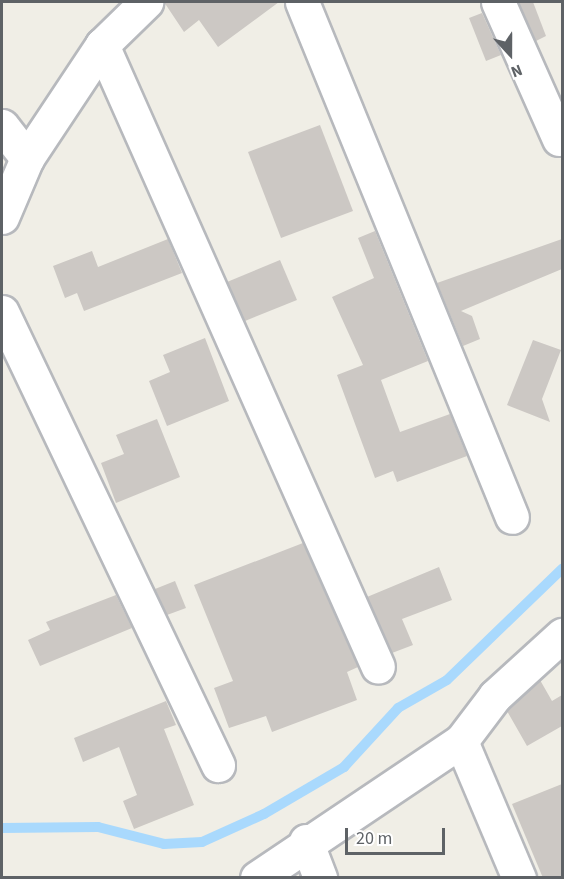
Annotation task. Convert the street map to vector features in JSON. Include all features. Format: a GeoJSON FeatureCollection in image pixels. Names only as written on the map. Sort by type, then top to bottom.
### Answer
{"type":"FeatureCollection","features":[{"type":"Feature","properties":{"kind":"street"},"geometry":{"type":"LineString","coordinates":[[2,217],[27,158],[102,45],[146,2]]}},
{"type":"Feature","properties":{"kind":"street"},"geometry":{"type":"LineString","coordinates":[[302,2],[512,517]]}},
{"type":"Feature","properties":{"kind":"street"},"geometry":{"type":"LineString","coordinates":[[498,2],[560,139]]}},
{"type":"Feature","properties":{"kind":"street"},"geometry":{"type":"LineString","coordinates":[[102,45],[378,667]]}},
{"type":"Feature","properties":{"kind":"street"},"geometry":{"type":"LineString","coordinates":[[2,126],[27,158]]}},
{"type":"Feature","properties":{"kind":"street"},"geometry":{"type":"LineString","coordinates":[[2,312],[218,765]]}},
{"type":"Feature","properties":{"kind":"street"},"geometry":{"type":"LineString","coordinates":[[258,878],[306,841],[461,741],[495,696],[562,635]]}},
{"type":"Feature","properties":{"kind":"street"},"geometry":{"type":"LineString","coordinates":[[461,741],[519,878]]}},
{"type":"Feature","properties":{"kind":"street"},"geometry":{"type":"LineString","coordinates":[[306,841],[320,878]]}},
{"type":"Feature","properties":{"kind":"building"},"geometry":{"type":"Polygon","coordinates":[[[164,2],[279,2],[218,47],[199,20],[184,32],[164,2]]]}},
{"type":"Feature","properties":{"kind":"building"},"geometry":{"type":"Polygon","coordinates":[[[518,2],[533,2],[546,36],[536,41],[518,2]]]}},
{"type":"Feature","properties":{"kind":"building"},"geometry":{"type":"Polygon","coordinates":[[[482,13],[501,55],[486,61],[469,18],[482,13]]]}},
{"type":"Feature","properties":{"kind":"building"},"geometry":{"type":"Polygon","coordinates":[[[320,125],[353,211],[281,238],[248,152],[320,125]]]}},
{"type":"Feature","properties":{"kind":"building"},"geometry":{"type":"Polygon","coordinates":[[[375,231],[428,361],[381,380],[400,432],[450,414],[467,456],[397,482],[393,471],[375,478],[337,375],[363,365],[332,297],[374,278],[358,238],[375,231]]]}},
{"type":"Feature","properties":{"kind":"building"},"geometry":{"type":"Polygon","coordinates":[[[168,239],[182,273],[84,311],[77,293],[65,298],[53,266],[92,251],[98,267],[168,239]]]}},
{"type":"Feature","properties":{"kind":"building"},"geometry":{"type":"Polygon","coordinates":[[[562,239],[562,269],[461,311],[472,316],[480,339],[463,346],[437,283],[562,239]]]}},
{"type":"Feature","properties":{"kind":"building"},"geometry":{"type":"Polygon","coordinates":[[[280,260],[297,300],[245,321],[227,282],[280,260]]]}},
{"type":"Feature","properties":{"kind":"building"},"geometry":{"type":"Polygon","coordinates":[[[205,338],[229,401],[167,426],[149,381],[170,372],[163,355],[205,338]]]}},
{"type":"Feature","properties":{"kind":"building"},"geometry":{"type":"Polygon","coordinates":[[[533,340],[561,350],[542,399],[550,422],[507,405],[533,340]]]}},
{"type":"Feature","properties":{"kind":"building"},"geometry":{"type":"Polygon","coordinates":[[[157,419],[180,477],[116,503],[101,463],[124,454],[116,435],[157,419]]]}},
{"type":"Feature","properties":{"kind":"building"},"geometry":{"type":"Polygon","coordinates":[[[303,543],[358,667],[347,672],[357,700],[272,732],[266,716],[229,728],[214,688],[233,681],[194,585],[303,543]]]}},
{"type":"Feature","properties":{"kind":"building"},"geometry":{"type":"Polygon","coordinates":[[[439,567],[452,600],[402,619],[413,645],[392,653],[367,597],[439,567]]]}},
{"type":"Feature","properties":{"kind":"building"},"geometry":{"type":"Polygon","coordinates":[[[175,581],[186,608],[167,615],[155,589],[175,581]]]}},
{"type":"Feature","properties":{"kind":"building"},"geometry":{"type":"Polygon","coordinates":[[[116,595],[132,628],[40,666],[28,640],[50,630],[46,622],[116,595]]]}},
{"type":"Feature","properties":{"kind":"building"},"geometry":{"type":"Polygon","coordinates":[[[540,680],[552,701],[562,695],[562,726],[527,746],[507,711],[540,680]]]}},
{"type":"Feature","properties":{"kind":"building"},"geometry":{"type":"Polygon","coordinates":[[[166,701],[176,725],[164,729],[194,805],[134,829],[123,801],[137,795],[119,747],[83,762],[74,738],[166,701]]]}},
{"type":"Feature","properties":{"kind":"building"},"geometry":{"type":"Polygon","coordinates":[[[562,784],[562,878],[543,878],[512,804],[562,784]]]}},
{"type":"Feature","properties":{"kind":"waterway"},"geometry":{"type":"LineString","coordinates":[[2,828],[98,827],[164,844],[202,842],[264,814],[344,767],[398,708],[447,680],[562,569]]}}]}
